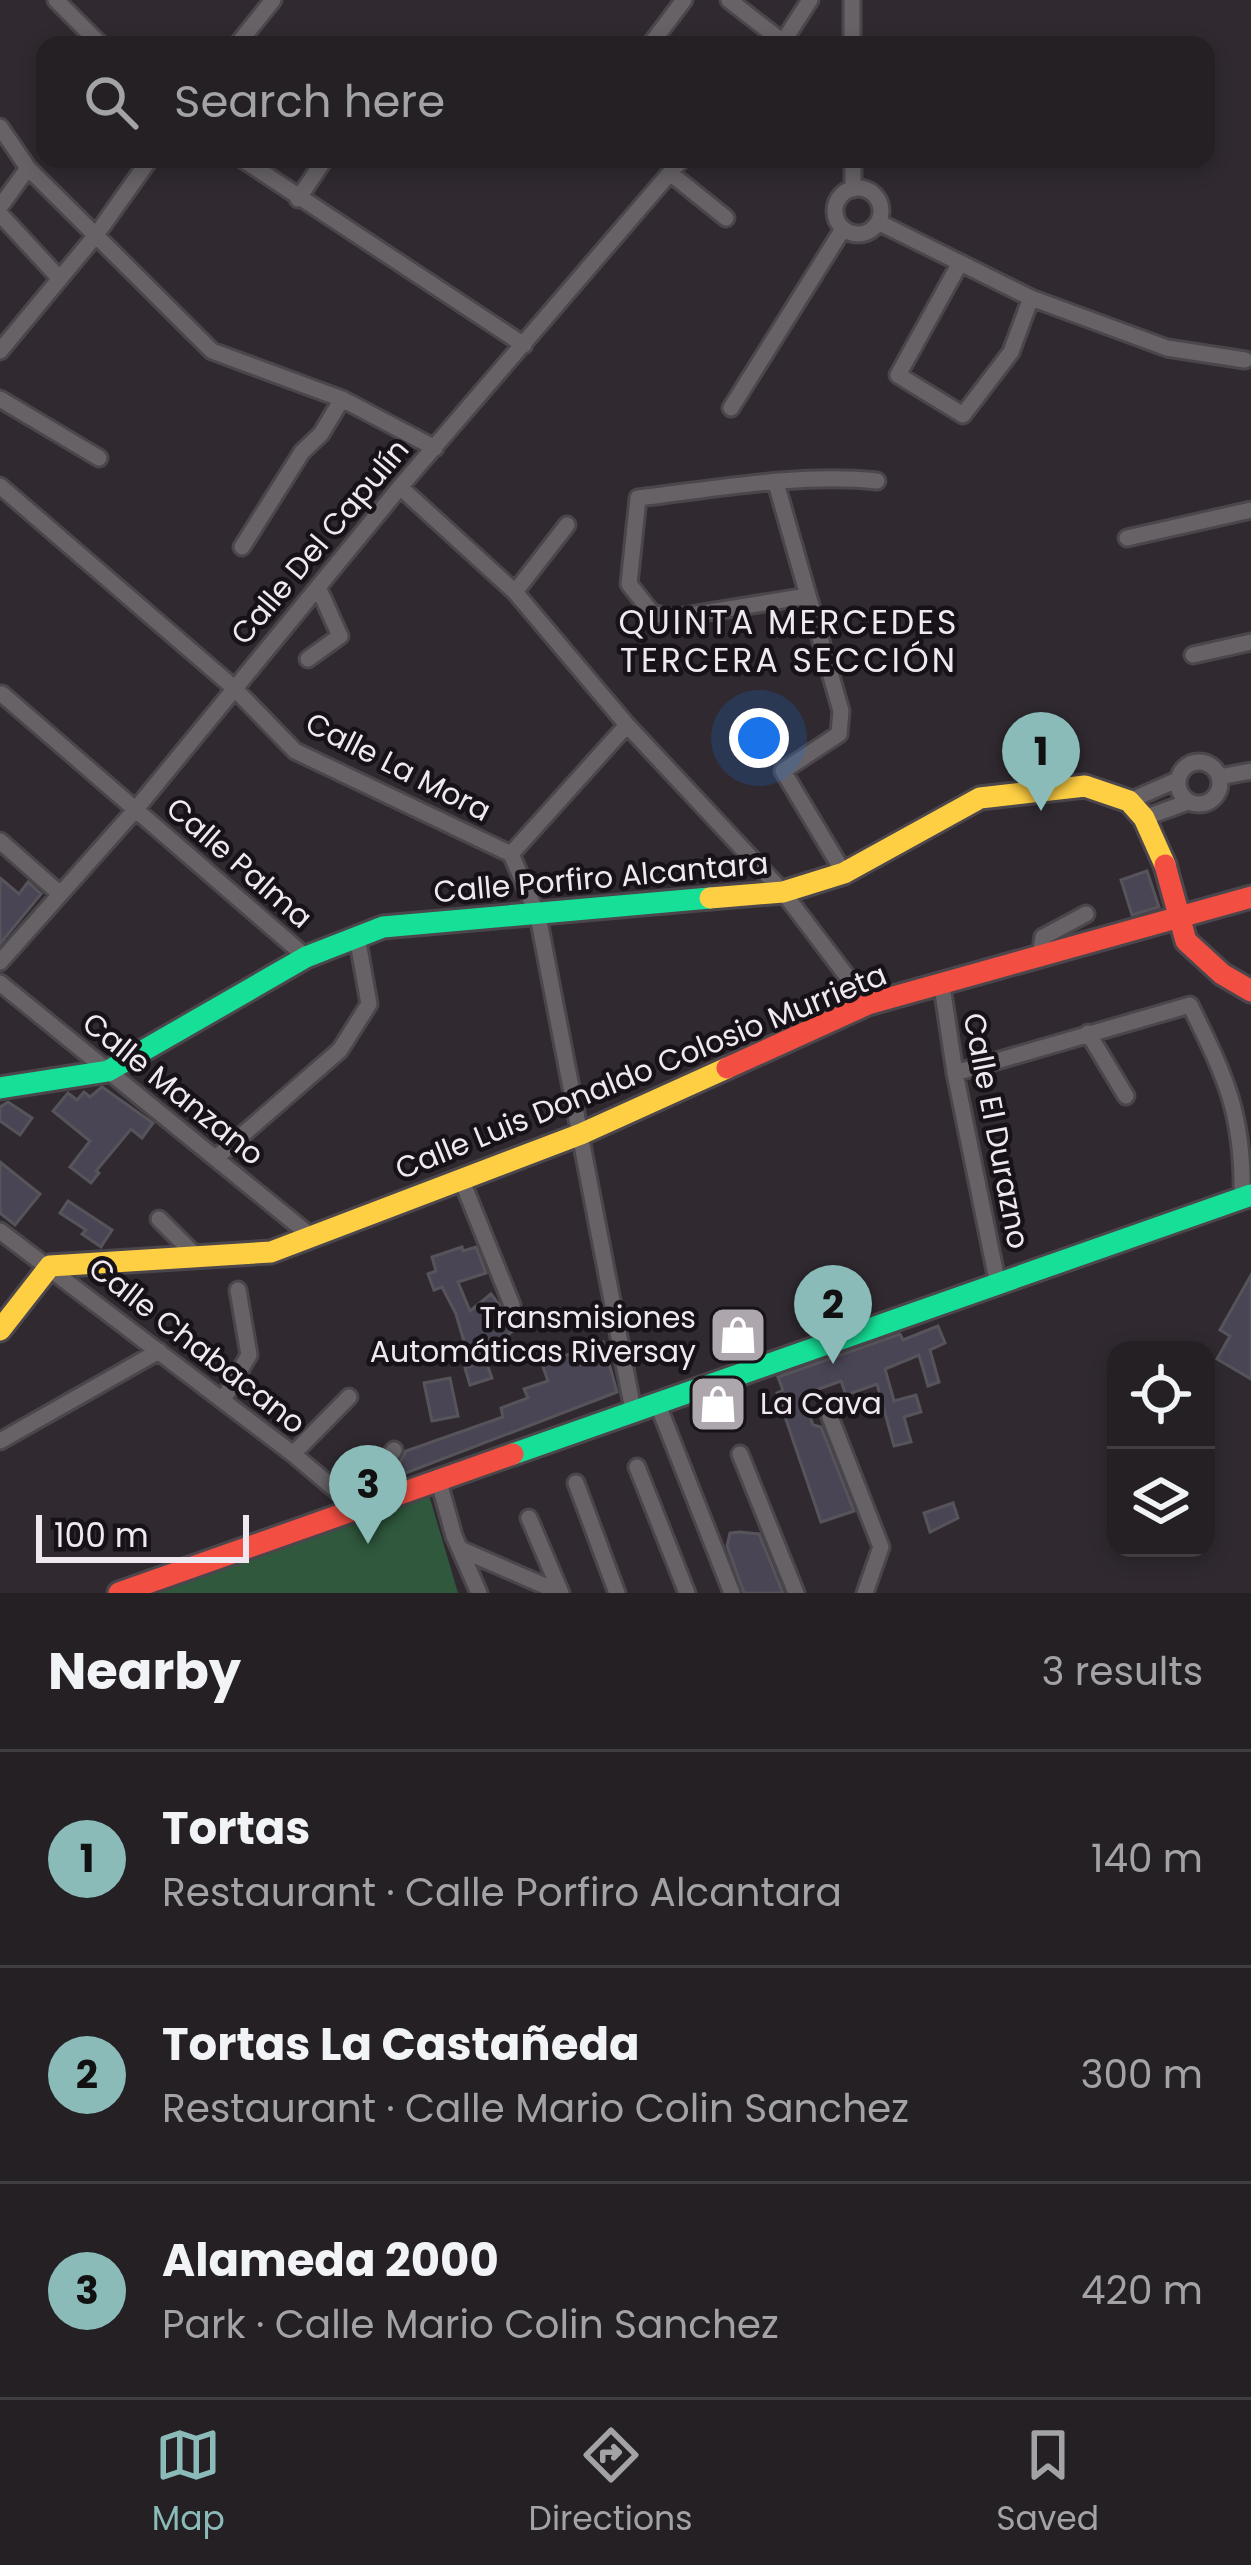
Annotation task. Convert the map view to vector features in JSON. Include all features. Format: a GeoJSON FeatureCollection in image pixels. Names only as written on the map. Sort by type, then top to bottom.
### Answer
{"type":"FeatureCollection","features":[{"type":"Feature","properties":{"kind":"street"},"geometry":{"type":"LineString","coordinates":[[56,0],[92,36]]}},
{"type":"Feature","properties":{"kind":"street"},"geometry":{"type":"LineString","coordinates":[[244,36],[273,0]]}},
{"type":"Feature","properties":{"kind":"street"},"geometry":{"type":"LineString","coordinates":[[657,36],[684,0]]}},
{"type":"Feature","properties":{"kind":"street"},"geometry":{"type":"LineString","coordinates":[[729,0],[772,36]]}},
{"type":"Feature","properties":{"kind":"street"},"geometry":{"type":"LineString","coordinates":[[787,36],[810,0]]}},
{"type":"Feature","properties":{"kind":"street"},"geometry":{"type":"LineString","coordinates":[[851,0],[852,36]]}},
{"type":"Feature","properties":{"kind":"street"},"geometry":{"type":"LineString","coordinates":[[0,127],[28,169],[212,351],[342,399],[435,448]]}},
{"type":"Feature","properties":{"kind":"street"},"geometry":{"type":"LineString","coordinates":[[0,351],[96,235],[144,168]]}},
{"type":"Feature","properties":{"kind":"street"},"geometry":{"type":"LineString","coordinates":[[255,168],[524,345]]}},
{"type":"Feature","properties":{"kind":"street"},"geometry":{"type":"LineString","coordinates":[[298,199],[319,168]]}},
{"type":"Feature","properties":{"kind":"street","name":"Calle Del Capulín"},"geometry":{"type":"LineString","coordinates":[[0,962],[136,809],[232,687],[674,168]]}},
{"type":"Feature","properties":{"kind":"street"},"geometry":{"type":"LineString","coordinates":[[853,168],[853,189]]}},
{"type":"Feature","properties":{"kind":"street"},"geometry":{"type":"LineString","coordinates":[[28,169],[0,211],[59,279]]}},
{"type":"Feature","properties":{"kind":"street"},"geometry":{"type":"LineString","coordinates":[[670,173],[725,218]]}},
{"type":"Feature","properties":{"kind":"street"},"geometry":{"type":"LineString","coordinates":[[853,189],[874,194],[881,208],[878,222],[862,234],[843,229],[836,217],[836,202],[853,189]]}},
{"type":"Feature","properties":{"kind":"street"},"geometry":{"type":"LineString","coordinates":[[878,222],[1030,298],[1167,348],[1245,360]]}},
{"type":"Feature","properties":{"kind":"street"},"geometry":{"type":"LineString","coordinates":[[731,407],[843,229]]}},
{"type":"Feature","properties":{"kind":"street"},"geometry":{"type":"LineString","coordinates":[[960,263],[898,375],[963,415],[1011,352],[1030,298]]}},
{"type":"Feature","properties":{"kind":"street"},"geometry":{"type":"LineString","coordinates":[[0,399],[99,458]]}},
{"type":"Feature","properties":{"kind":"street"},"geometry":{"type":"LineString","coordinates":[[242,547],[342,399]]}},
{"type":"Feature","properties":{"kind":"street"},"geometry":{"type":"LineString","coordinates":[[807,596],[672,618],[652,613],[629,584],[638,498],[776,482],[877,481]]}},
{"type":"Feature","properties":{"kind":"street"},"geometry":{"type":"LineString","coordinates":[[776,482],[841,711],[839,734],[783,771],[844,872]]}},
{"type":"Feature","properties":{"kind":"street","name":"Calle La Mora"},"geometry":{"type":"LineString","coordinates":[[0,486],[232,687],[295,751],[511,854],[538,916],[634,1415]]}},
{"type":"Feature","properties":{"kind":"street"},"geometry":{"type":"LineString","coordinates":[[400,487],[515,592],[627,725],[783,892],[868,1004]]}},
{"type":"Feature","properties":{"kind":"street"},"geometry":{"type":"LineString","coordinates":[[1127,538],[1251,511]]}},
{"type":"Feature","properties":{"kind":"street"},"geometry":{"type":"LineString","coordinates":[[515,592],[567,525]]}},
{"type":"Feature","properties":{"kind":"street"},"geometry":{"type":"LineString","coordinates":[[308,658],[340,636],[318,586]]}},
{"type":"Feature","properties":{"kind":"street"},"geometry":{"type":"LineString","coordinates":[[1193,655],[1251,642]]}},
{"type":"Feature","properties":{"kind":"street","name":"Calle Palma"},"geometry":{"type":"LineString","coordinates":[[2,694],[306,957]]}},
{"type":"Feature","properties":{"kind":"street"},"geometry":{"type":"LineString","coordinates":[[511,854],[627,725]]}},
{"type":"Feature","properties":{"kind":"street"},"geometry":{"type":"LineString","coordinates":[[1197,762],[1214,769],[1219,777],[1216,796],[1198,805],[1188,802],[1137,809],[1177,780],[1188,765],[1197,762]]}},
{"type":"Feature","properties":{"kind":"street"},"geometry":{"type":"LineString","coordinates":[[1219,777],[1251,771]]}},
{"type":"Feature","properties":{"kind":"street"},"geometry":{"type":"LineString","coordinates":[[1177,780],[1179,793],[1188,802]]}},
{"type":"Feature","properties":{"kind":"street","name":"Calle Porfiro Alcantara"},"geometry":{"type":"LineString","coordinates":[[0,1088],[108,1071],[306,957],[382,927],[783,892],[844,872],[980,798],[1084,786],[1137,809]]}},
{"type":"Feature","properties":{"kind":"street"},"geometry":{"type":"LineString","coordinates":[[1137,809],[1163,859],[1186,941],[1222,974],[1251,991]]}},
{"type":"Feature","properties":{"kind":"street"},"geometry":{"type":"LineString","coordinates":[[0,841],[59,893]]}},
{"type":"Feature","properties":{"kind":"street","name":"Calle Luis Donaldo Colosio Murrieta"},"geometry":{"type":"LineString","coordinates":[[50,1266],[272,1252],[581,1134],[868,1004],[1251,897]]}},
{"type":"Feature","properties":{"kind":"street"},"geometry":{"type":"LineString","coordinates":[[1040,956],[1043,937],[1086,914]]}},
{"type":"Feature","properties":{"kind":"street"},"geometry":{"type":"LineString","coordinates":[[217,1157],[340,1050],[369,1004],[357,936]]}},
{"type":"Feature","properties":{"kind":"street","name":"Calle Manzano"},"geometry":{"type":"LineString","coordinates":[[0,983],[313,1237]]}},
{"type":"Feature","properties":{"kind":"street","name":"Calle El Durazno"},"geometry":{"type":"LineString","coordinates":[[942,986],[998,1285]]}},
{"type":"Feature","properties":{"kind":"street"},"geometry":{"type":"LineString","coordinates":[[119,1593],[1247,1197],[1244,1147],[1226,1077],[1190,1005],[955,1073]]}},
{"type":"Feature","properties":{"kind":"street"},"geometry":{"type":"LineString","coordinates":[[1088,1033],[1126,1096]]}},
{"type":"Feature","properties":{"kind":"street"},"geometry":{"type":"LineString","coordinates":[[462,1181],[512,1305]]}},
{"type":"Feature","properties":{"kind":"street"},"geometry":{"type":"LineString","coordinates":[[159,1219],[197,1257]]}},
{"type":"Feature","properties":{"kind":"street","name":"Calle Chabacano"},"geometry":{"type":"LineString","coordinates":[[0,1231],[293,1454],[356,1508]]}},
{"type":"Feature","properties":{"kind":"street"},"geometry":{"type":"LineString","coordinates":[[0,1330],[50,1266]]}},
{"type":"Feature","properties":{"kind":"street"},"geometry":{"type":"LineString","coordinates":[[223,1400],[249,1355],[238,1291]]}},
{"type":"Feature","properties":{"kind":"street"},"geometry":{"type":"LineString","coordinates":[[0,1441],[159,1352]]}},
{"type":"Feature","properties":{"kind":"street"},"geometry":{"type":"LineString","coordinates":[[293,1454],[349,1397]]}},
{"type":"Feature","properties":{"kind":"street"},"geometry":{"type":"LineString","coordinates":[[658,1405],[732,1593]]}},
{"type":"Feature","properties":{"kind":"street"},"geometry":{"type":"LineString","coordinates":[[830,1417],[881,1547],[866,1593]]}},
{"type":"Feature","properties":{"kind":"street"},"geometry":{"type":"LineString","coordinates":[[356,1508],[394,1450]]}},
{"type":"Feature","properties":{"kind":"street"},"geometry":{"type":"LineString","coordinates":[[740,1454],[796,1593]]}},
{"type":"Feature","properties":{"kind":"street"},"geometry":{"type":"LineString","coordinates":[[637,1467],[687,1593]]}},
{"type":"Feature","properties":{"kind":"street"},"geometry":{"type":"LineString","coordinates":[[439,1482],[478,1593]]}},
{"type":"Feature","properties":{"kind":"street"},"geometry":{"type":"LineString","coordinates":[[576,1484],[617,1593]]}},
{"type":"Feature","properties":{"kind":"street"},"geometry":{"type":"LineString","coordinates":[[529,1518],[561,1593]]}},
{"type":"Feature","properties":{"kind":"street"},"geometry":{"type":"LineString","coordinates":[[460,1549],[561,1593]]}},
{"type":"Feature","properties":{"kind":"green space"},"geometry":{"type":"Polygon","coordinates":[[[429,1495],[458,1593],[156,1593],[429,1495]]]}},
{"type":"Feature","properties":{"kind":"building"},"geometry":{"type":"Polygon","coordinates":[[[1147,871],[1159,907],[1132,915],[1121,880],[1147,871]]]}},
{"type":"Feature","properties":{"kind":"building"},"geometry":{"type":"Polygon","coordinates":[[[0,878],[19,894],[28,882],[41,894],[0,944],[0,878]]]}},
{"type":"Feature","properties":{"kind":"building"},"geometry":{"type":"Polygon","coordinates":[[[102,1087],[153,1123],[142,1138],[131,1129],[91,1183],[70,1167],[90,1141],[53,1111],[68,1093],[77,1100],[84,1092],[90,1097],[102,1087]]]}},
{"type":"Feature","properties":{"kind":"building"},"geometry":{"type":"Polygon","coordinates":[[[8,1102],[32,1118],[20,1135],[0,1121],[0,1107],[8,1102]]]}},
{"type":"Feature","properties":{"kind":"building"},"geometry":{"type":"Polygon","coordinates":[[[0,1162],[40,1194],[15,1225],[0,1213],[0,1162]]]}},
{"type":"Feature","properties":{"kind":"building"},"geometry":{"type":"Polygon","coordinates":[[[68,1201],[112,1230],[101,1247],[60,1213],[68,1201]]]}},
{"type":"Feature","properties":{"kind":"building"},"geometry":{"type":"Polygon","coordinates":[[[462,1247],[463,1251],[476,1247],[486,1273],[458,1282],[470,1311],[491,1294],[517,1328],[483,1353],[492,1378],[470,1385],[465,1368],[471,1366],[456,1314],[442,1287],[434,1290],[428,1274],[436,1271],[432,1257],[462,1247]]]}},
{"type":"Feature","properties":{"kind":"building"},"geometry":{"type":"Polygon","coordinates":[[[1251,1275],[1251,1379],[1217,1359],[1230,1336],[1220,1330],[1251,1275]]]}},
{"type":"Feature","properties":{"kind":"building"},"geometry":{"type":"Polygon","coordinates":[[[938,1326],[945,1343],[930,1350],[939,1382],[928,1386],[919,1355],[885,1369],[894,1401],[916,1395],[921,1412],[904,1417],[911,1442],[894,1446],[877,1384],[846,1395],[841,1381],[802,1395],[813,1425],[821,1427],[854,1511],[821,1522],[777,1393],[783,1390],[778,1377],[900,1334],[903,1340],[938,1326]]]}},
{"type":"Feature","properties":{"kind":"building"},"geometry":{"type":"Polygon","coordinates":[[[603,1342],[617,1392],[390,1479],[406,1451],[503,1417],[501,1408],[528,1398],[524,1389],[548,1381],[542,1364],[603,1342]]]}},
{"type":"Feature","properties":{"kind":"building"},"geometry":{"type":"Polygon","coordinates":[[[450,1378],[458,1416],[432,1421],[424,1383],[450,1378]]]}},
{"type":"Feature","properties":{"kind":"building"},"geometry":{"type":"Polygon","coordinates":[[[953,1503],[958,1518],[930,1532],[924,1513],[953,1503]]]}},
{"type":"Feature","properties":{"kind":"building"},"geometry":{"type":"Polygon","coordinates":[[[730,1533],[759,1534],[783,1593],[744,1593],[727,1546],[730,1533]]]}},
{"type":"Feature","properties":{"kind":"traffic: fast"},"geometry":{"type":"LineString","coordinates":[[0,1088],[108,1071],[306,957],[383,927],[710,898]]}},
{"type":"Feature","properties":{"kind":"traffic: fast"},"geometry":{"type":"LineString","coordinates":[[513,1454],[1251,1195]]}},
{"type":"Feature","properties":{"kind":"traffic: slow"},"geometry":{"type":"LineString","coordinates":[[710,898],[783,892],[844,873],[980,798],[1085,786],[1129,801],[1144,818],[1165,865]]}},
{"type":"Feature","properties":{"kind":"traffic: slow"},"geometry":{"type":"LineString","coordinates":[[0,1330],[50,1266],[271,1252],[581,1134],[727,1068]]}},
{"type":"Feature","properties":{"kind":"traffic: jam"},"geometry":{"type":"LineString","coordinates":[[1165,865],[1186,941],[1222,974],[1251,991]]}},
{"type":"Feature","properties":{"kind":"traffic: jam"},"geometry":{"type":"LineString","coordinates":[[727,1068],[868,1004],[1251,897]]}},
{"type":"Feature","properties":{"kind":"traffic: jam"},"geometry":{"type":"LineString","coordinates":[[119,1593],[513,1454]]}},
{"type":"Feature","properties":{"kind":"place","name":"Tortas"},"geometry":{"type":"Point","coordinates":[1041,811]}},
{"type":"Feature","properties":{"kind":"place","name":"Transmisiones Automáticas Riversay"},"geometry":{"type":"Point","coordinates":[738,1335]}},
{"type":"Feature","properties":{"kind":"place","name":"Tortas La Castañeda"},"geometry":{"type":"Point","coordinates":[833,1364]}},
{"type":"Feature","properties":{"kind":"place","name":"La Cava"},"geometry":{"type":"Point","coordinates":[718,1404]}},
{"type":"Feature","properties":{"kind":"place","name":"Alameda 2000"},"geometry":{"type":"Point","coordinates":[368,1544]}},
{"type":"Feature","properties":{"kind":"district","name":"QUINTA MERCEDES TERCERA SECCIÓN"},"geometry":{"type":"Point","coordinates":[789,641]}}]}
